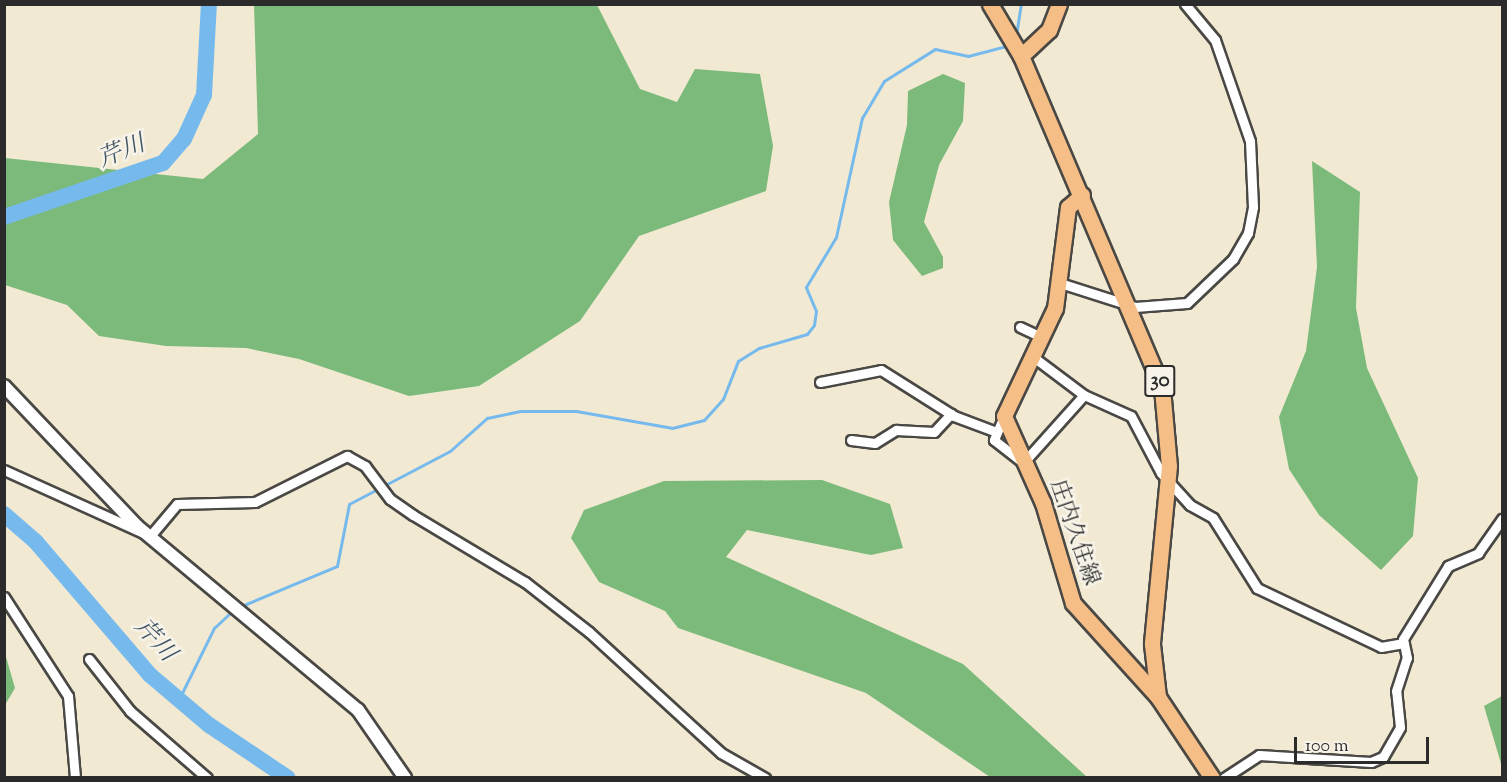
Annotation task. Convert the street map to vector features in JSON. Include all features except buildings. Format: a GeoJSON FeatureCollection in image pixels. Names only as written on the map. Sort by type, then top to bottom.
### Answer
{"type":"FeatureCollection","features":[{"type":"Feature","properties":{"kind":"main road","name":"庄内久住線"},"geometry":{"type":"LineString","coordinates":[[990,4],[1021,56],[1130,306],[1162,388],[1168,480],[1152,644],[1158,697]]}},
{"type":"Feature","properties":{"kind":"main road"},"geometry":{"type":"LineString","coordinates":[[1021,56],[1049,30],[1059,4]]}},
{"type":"Feature","properties":{"kind":"main road"},"geometry":{"type":"LineString","coordinates":[[1004,416],[1041,337],[1060,283],[1068,207],[1082,195]]}},
{"type":"Feature","properties":{"kind":"main road","name":"庄内久住線"},"geometry":{"type":"LineString","coordinates":[[1004,416],[1023,463],[1043,503],[1073,603],[1158,697],[1212,777]]}},
{"type":"Feature","properties":{"kind":"street"},"geometry":{"type":"LineString","coordinates":[[1060,283],[1130,306],[1187,303],[1241,248],[1253,207],[1250,141],[1215,40],[1185,4]]}},
{"type":"Feature","properties":{"kind":"street"},"geometry":{"type":"LineString","coordinates":[[1020,327],[1041,337]]}},
{"type":"Feature","properties":{"kind":"street"},"geometry":{"type":"LineString","coordinates":[[1032,356],[1084,395],[1131,416],[1168,480],[1190,505],[1213,518],[1257,588],[1381,647],[1404,643]]}},
{"type":"Feature","properties":{"kind":"street"},"geometry":{"type":"LineString","coordinates":[[820,382],[873,367],[951,414],[994,431]]}},
{"type":"Feature","properties":{"kind":"street"},"geometry":{"type":"LineString","coordinates":[[4,386],[150,536],[358,710],[404,775]]}},
{"type":"Feature","properties":{"kind":"street"},"geometry":{"type":"LineString","coordinates":[[1004,416],[994,431],[999,449],[1023,463],[1084,395]]}},
{"type":"Feature","properties":{"kind":"street"},"geometry":{"type":"LineString","coordinates":[[851,440],[875,443],[896,430],[934,432],[951,414]]}},
{"type":"Feature","properties":{"kind":"street"},"geometry":{"type":"LineString","coordinates":[[150,536],[177,504],[255,502],[347,456],[365,466],[390,499],[525,582],[590,632],[721,753],[752,775],[765,777]]}},
{"type":"Feature","properties":{"kind":"street"},"geometry":{"type":"LineString","coordinates":[[4,470],[150,536]]}},
{"type":"Feature","properties":{"kind":"street"},"geometry":{"type":"LineString","coordinates":[[1224,777],[1259,755],[1371,762],[1383,757],[1400,727],[1396,691],[1407,658],[1404,643],[1448,566],[1478,553],[1503,519]]}},
{"type":"Feature","properties":{"kind":"street"},"geometry":{"type":"LineString","coordinates":[[4,597],[68,696],[75,777]]}},
{"type":"Feature","properties":{"kind":"street"},"geometry":{"type":"LineString","coordinates":[[89,659],[130,711],[207,777]]}},
{"type":"Feature","properties":{"kind":"green space"},"geometry":{"type":"Polygon","coordinates":[[[254,4],[597,5],[640,89],[677,102],[695,69],[760,74],[773,146],[766,191],[639,236],[580,321],[479,386],[409,396],[299,359],[246,348],[166,346],[99,336],[67,305],[5,285],[5,158],[203,179],[258,134],[254,4]]]}},
{"type":"Feature","properties":{"kind":"green space"},"geometry":{"type":"Polygon","coordinates":[[[943,74],[965,83],[963,121],[939,165],[924,222],[943,257],[943,268],[922,276],[893,240],[889,202],[907,125],[908,91],[943,74]]]}},
{"type":"Feature","properties":{"kind":"green space"},"geometry":{"type":"Polygon","coordinates":[[[1312,161],[1360,192],[1356,308],[1367,368],[1418,478],[1413,536],[1381,570],[1319,515],[1289,469],[1279,417],[1306,351],[1317,267],[1312,161]]]}},
{"type":"Feature","properties":{"kind":"green space"},"geometry":{"type":"Polygon","coordinates":[[[822,480],[890,504],[903,548],[871,555],[747,530],[726,557],[963,664],[1087,777],[990,777],[866,693],[678,628],[665,611],[599,582],[571,538],[584,510],[664,481],[822,480]]]}},
{"type":"Feature","properties":{"kind":"green space"},"geometry":{"type":"Polygon","coordinates":[[[4,650],[15,688],[5,705],[4,705],[4,650]]]}},
{"type":"Feature","properties":{"kind":"green space"},"geometry":{"type":"Polygon","coordinates":[[[1502,696],[1502,767],[1484,706],[1502,696]]]}},
{"type":"Feature","properties":{"kind":"waterway","name":"芹川"},"geometry":{"type":"LineString","coordinates":[[4,217],[163,163],[184,139],[204,95],[209,4]]}},
{"type":"Feature","properties":{"kind":"waterway"},"geometry":{"type":"LineString","coordinates":[[1016,35],[1021,4]]}},
{"type":"Feature","properties":{"kind":"waterway"},"geometry":{"type":"LineString","coordinates":[[239,607],[337,566],[349,504],[450,451],[487,418],[520,411],[576,411],[672,428],[704,420],[723,399],[738,361],[759,348],[807,334],[814,325],[816,311],[806,287],[836,237],[862,118],[884,81],[935,49],[968,56],[1010,45]]}},
{"type":"Feature","properties":{"kind":"waterway","name":"芹川"},"geometry":{"type":"LineString","coordinates":[[4,514],[36,542],[150,675],[209,725],[288,778]]}},
{"type":"Feature","properties":{"kind":"waterway"},"geometry":{"type":"LineString","coordinates":[[179,699],[214,628],[233,610]]}}]}
